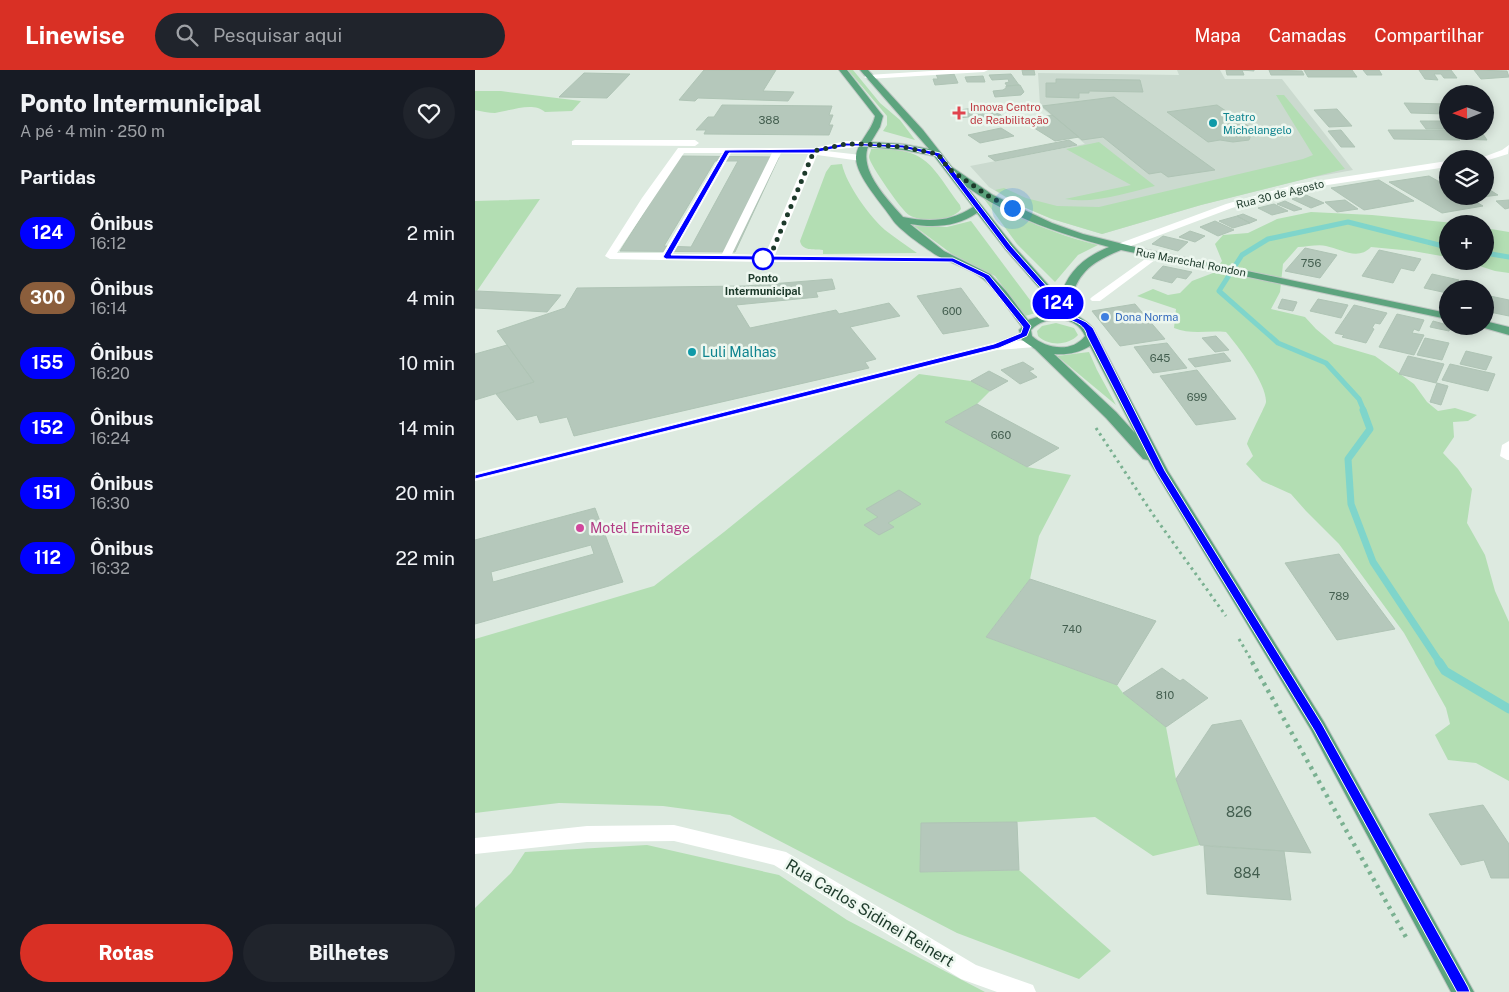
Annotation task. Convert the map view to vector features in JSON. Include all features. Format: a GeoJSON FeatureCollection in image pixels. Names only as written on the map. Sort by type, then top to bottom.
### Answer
{"type":"FeatureCollection","features":[{"type":"Feature","properties":{"kind":"main road"},"geometry":{"type":"LineString","coordinates":[[843,70],[879,116],[878,124],[865,144],[861,158],[873,185],[897,219],[922,241],[953,260],[987,276],[1031,338],[1111,415],[1161,471]]}},
{"type":"Feature","properties":{"kind":"main road"},"geometry":{"type":"LineString","coordinates":[[866,73],[920,132],[1009,247],[1067,313],[1087,326],[1161,471],[1318,727],[1463,992]]}},
{"type":"Feature","properties":{"kind":"main road"},"geometry":{"type":"LineString","coordinates":[[865,144],[903,147],[938,154]]}},
{"type":"Feature","properties":{"kind":"main road","name":"Rua Marechal Rondon"},"geometry":{"type":"LineString","coordinates":[[949,169],[990,197],[1061,230],[1119,247],[1439,314]]}},
{"type":"Feature","properties":{"kind":"main road"},"geometry":{"type":"LineString","coordinates":[[897,219],[931,223],[949,222],[966,217],[978,208]]}},
{"type":"Feature","properties":{"kind":"main road"},"geometry":{"type":"LineString","coordinates":[[1067,313],[1066,291],[1073,277],[1083,264],[1099,254],[1119,247]]}},
{"type":"Feature","properties":{"kind":"main road"},"geometry":{"type":"LineString","coordinates":[[1031,338],[1035,320],[1067,313]]}},
{"type":"Feature","properties":{"kind":"main road"},"geometry":{"type":"LineString","coordinates":[[1494,327],[1509,331]]}},
{"type":"Feature","properties":{"kind":"main road"},"geometry":{"type":"LineString","coordinates":[[1031,338],[1061,350],[1079,348],[1089,342],[1091,336]]}},
{"type":"Feature","properties":{"kind":"street"},"geometry":{"type":"LineString","coordinates":[[866,73],[985,70]]}},
{"type":"Feature","properties":{"kind":"street"},"geometry":{"type":"LineString","coordinates":[[575,143],[865,144]]}},
{"type":"Feature","properties":{"kind":"street"},"geometry":{"type":"LineString","coordinates":[[846,144],[814,151],[681,150],[647,198],[610,256],[953,260]]}},
{"type":"Feature","properties":{"kind":"street"},"geometry":{"type":"LineString","coordinates":[[1494,155],[1505,152],[1509,148]]}},
{"type":"Feature","properties":{"kind":"street"},"geometry":{"type":"LineString","coordinates":[[666,257],[727,151]]}},
{"type":"Feature","properties":{"kind":"street"},"geometry":{"type":"LineString","coordinates":[[725,258],[778,151]]}},
{"type":"Feature","properties":{"kind":"street"},"geometry":{"type":"LineString","coordinates":[[814,151],[828,155],[861,158]]}},
{"type":"Feature","properties":{"kind":"street"},"geometry":{"type":"LineString","coordinates":[[769,259],[814,151]]}},
{"type":"Feature","properties":{"kind":"street","name":"Rua 30 de Agosto"},"geometry":{"type":"LineString","coordinates":[[1119,247],[1229,206],[1300,186],[1439,165]]}},
{"type":"Feature","properties":{"kind":"street"},"geometry":{"type":"LineString","coordinates":[[1096,300],[1155,254]]}},
{"type":"Feature","properties":{"kind":"street"},"geometry":{"type":"LineString","coordinates":[[475,477],[1031,338]]}},
{"type":"Feature","properties":{"kind":"street","name":"Rua Carlos Sidinei Reinert"},"geometry":{"type":"LineString","coordinates":[[475,846],[587,834],[674,832],[779,858],[969,972],[1025,992]]}},
{"type":"Feature","properties":{"kind":"path"},"geometry":{"type":"LineString","coordinates":[[998,122],[1016,123]]}},
{"type":"Feature","properties":{"kind":"path"},"geometry":{"type":"LineString","coordinates":[[1091,420],[1154,516],[1229,620]]}},
{"type":"Feature","properties":{"kind":"path"},"geometry":{"type":"LineString","coordinates":[[1238,636],[1407,940]]}},
{"type":"Feature","properties":{"kind":"shaded area"},"geometry":{"type":"Polygon","coordinates":[[[1177,70],[1220,70],[1225,79],[1282,79],[1353,170],[1309,178],[1201,205],[1102,234],[1052,219],[1019,205],[989,187],[970,166],[1085,144],[1040,106],[1038,73],[1179,75],[1177,70]]]}},
{"type":"Feature","properties":{"kind":"green space"},"geometry":{"type":"Polygon","coordinates":[[[848,70],[853,70],[880,103],[900,120],[915,140],[883,131],[887,125],[887,116],[848,70]]]}},
{"type":"Feature","properties":{"kind":"green space"},"geometry":{"type":"Polygon","coordinates":[[[475,91],[501,91],[581,101],[572,111],[545,112],[534,107],[528,107],[493,113],[475,110],[475,91]]]}},
{"type":"Feature","properties":{"kind":"green space"},"geometry":{"type":"Polygon","coordinates":[[[1276,95],[1284,95],[1345,169],[1201,205],[1102,234],[1052,219],[1019,205],[995,190],[1004,188],[1026,198],[1057,206],[1099,207],[1303,159],[1313,155],[1276,95]]]}},
{"type":"Feature","properties":{"kind":"green space"},"geometry":{"type":"Polygon","coordinates":[[[1099,142],[1155,186],[1099,199],[1065,199],[1131,185],[1066,149],[1099,142]]]}},
{"type":"Feature","properties":{"kind":"green space"},"geometry":{"type":"Polygon","coordinates":[[[871,149],[905,151],[925,161],[941,178],[961,209],[951,217],[936,220],[915,218],[909,215],[875,169],[869,157],[871,149]]]}},
{"type":"Feature","properties":{"kind":"green space"},"geometry":{"type":"Polygon","coordinates":[[[842,164],[853,190],[873,217],[885,230],[917,253],[823,254],[823,250],[809,249],[801,244],[800,241],[826,172],[831,165],[842,164]]]}},
{"type":"Feature","properties":{"kind":"green space"},"geometry":{"type":"Polygon","coordinates":[[[982,196],[1009,212],[1038,225],[1098,245],[1078,255],[1055,282],[1017,244],[982,196]]]}},
{"type":"Feature","properties":{"kind":"green space"},"geometry":{"type":"Polygon","coordinates":[[[540,199],[477,291],[475,291],[475,201],[540,199]]]}},
{"type":"Feature","properties":{"kind":"green space"},"geometry":{"type":"Polygon","coordinates":[[[1311,212],[1372,215],[1439,222],[1439,256],[1371,247],[1366,251],[1355,254],[1323,245],[1298,247],[1283,264],[1280,292],[1271,309],[1305,317],[1334,344],[1375,356],[1414,384],[1427,402],[1438,411],[1455,408],[1477,415],[1468,421],[1453,422],[1454,437],[1443,453],[1458,469],[1472,489],[1467,523],[1485,555],[1495,591],[1509,622],[1509,781],[1476,763],[1448,760],[1435,735],[1450,724],[1446,708],[1404,633],[1339,544],[1291,494],[1262,481],[1246,464],[1253,456],[1247,444],[1266,402],[1262,385],[1237,346],[1226,332],[1193,332],[1174,328],[1176,309],[1137,296],[1153,289],[1168,295],[1180,293],[1192,281],[1213,273],[1222,261],[1215,244],[1223,235],[1248,233],[1277,219],[1311,212]]]}},
{"type":"Feature","properties":{"kind":"green space"},"geometry":{"type":"Polygon","coordinates":[[[971,221],[1039,312],[1025,316],[995,276],[952,254],[914,226],[947,227],[971,221]]]}},
{"type":"Feature","properties":{"kind":"green space"},"geometry":{"type":"Polygon","coordinates":[[[1494,230],[1509,232],[1509,273],[1492,270],[1494,270],[1494,230]]]}},
{"type":"Feature","properties":{"kind":"green space"},"geometry":{"type":"Polygon","coordinates":[[[1056,323],[1074,328],[1078,335],[1064,343],[1047,342],[1038,336],[1037,331],[1042,326],[1056,323]]]}},
{"type":"Feature","properties":{"kind":"green space"},"geometry":{"type":"Polygon","coordinates":[[[1089,352],[1097,370],[1116,405],[1057,356],[1089,352]]]}},
{"type":"Feature","properties":{"kind":"green space"},"geometry":{"type":"Polygon","coordinates":[[[919,374],[971,381],[990,391],[977,404],[945,422],[1027,467],[1071,475],[1039,536],[1030,579],[986,637],[1117,685],[1123,693],[1166,727],[1176,779],[1200,845],[1153,856],[1095,817],[1017,822],[921,824],[920,872],[1019,870],[1111,951],[1079,979],[957,933],[730,815],[663,806],[559,803],[475,813],[475,639],[654,586],[724,532],[919,374]]]}},
{"type":"Feature","properties":{"kind":"green space"},"geometry":{"type":"Polygon","coordinates":[[[647,845],[779,875],[847,920],[985,992],[475,992],[475,908],[511,873],[525,852],[647,845]]]}},
{"type":"Feature","properties":{"kind":"building"},"geometry":{"type":"Polygon","coordinates":[[[704,70],[776,70],[763,91],[794,92],[788,101],[698,98],[695,101],[679,100],[704,70]]]}},
{"type":"Feature","properties":{"kind":"building"},"geometry":{"type":"Polygon","coordinates":[[[1022,70],[1034,70],[1035,75],[1023,75],[1022,70]]]}},
{"type":"Feature","properties":{"kind":"building"},"geometry":{"type":"Polygon","coordinates":[[[1226,70],[1242,70],[1244,75],[1227,75],[1226,70]]]}},
{"type":"Feature","properties":{"kind":"building"},"geometry":{"type":"Polygon","coordinates":[[[1269,70],[1302,71],[1304,75],[1271,75],[1269,70]]]}},
{"type":"Feature","properties":{"kind":"building"},"geometry":{"type":"Polygon","coordinates":[[[1304,70],[1352,70],[1357,77],[1308,77],[1304,70]]]}},
{"type":"Feature","properties":{"kind":"building"},"geometry":{"type":"Polygon","coordinates":[[[1363,70],[1379,70],[1382,75],[1367,75],[1363,70]]]}},
{"type":"Feature","properties":{"kind":"building"},"geometry":{"type":"Polygon","coordinates":[[[1419,70],[1451,70],[1457,78],[1444,78],[1441,74],[1434,74],[1438,80],[1425,79],[1419,70]]]}},
{"type":"Feature","properties":{"kind":"building"},"geometry":{"type":"Polygon","coordinates":[[[1474,70],[1507,71],[1509,77],[1481,79],[1474,70]]]}},
{"type":"Feature","properties":{"kind":"building"},"geometry":{"type":"Polygon","coordinates":[[[584,73],[630,74],[607,98],[559,97],[584,73]]]}},
{"type":"Feature","properties":{"kind":"building"},"geometry":{"type":"Polygon","coordinates":[[[936,74],[954,74],[958,83],[935,85],[933,79],[938,79],[936,74]]]}},
{"type":"Feature","properties":{"kind":"building"},"geometry":{"type":"Polygon","coordinates":[[[1011,74],[1019,85],[1007,86],[1005,83],[1009,82],[1008,79],[992,80],[989,75],[1011,74]]]}},
{"type":"Feature","properties":{"kind":"building"},"geometry":{"type":"Polygon","coordinates":[[[983,76],[985,82],[967,82],[965,77],[983,76]]]}},
{"type":"Feature","properties":{"kind":"building"},"geometry":{"type":"Polygon","coordinates":[[[1056,79],[1140,80],[1143,92],[1089,91],[1089,93],[1079,93],[1079,98],[1046,97],[1046,83],[1056,83],[1056,79]]]}},
{"type":"Feature","properties":{"kind":"building"},"geometry":{"type":"Polygon","coordinates":[[[1020,85],[1024,92],[1021,95],[995,97],[993,91],[1003,90],[1006,86],[1020,85]]]}},
{"type":"Feature","properties":{"kind":"building"},"geometry":{"type":"Polygon","coordinates":[[[1114,97],[1215,170],[1168,177],[1161,172],[1149,174],[1103,137],[1082,140],[1042,106],[1114,97]]]}},
{"type":"Feature","properties":{"kind":"building"},"geometry":{"type":"Polygon","coordinates":[[[1404,103],[1439,104],[1439,114],[1411,113],[1404,103]]]}},
{"type":"Feature","properties":{"kind":"building"},"geometry":{"type":"Polygon","coordinates":[[[722,105],[832,106],[829,115],[833,115],[829,125],[833,125],[829,135],[704,134],[706,130],[696,130],[708,117],[714,117],[722,105]]]}},
{"type":"Feature","properties":{"kind":"building","name":"Teatro Michelangelo"},"geometry":{"type":"Polygon","coordinates":[[[1217,105],[1260,134],[1251,135],[1249,140],[1208,142],[1167,112],[1217,105]]]}},
{"type":"Feature","properties":{"kind":"building"},"geometry":{"type":"Polygon","coordinates":[[[991,106],[1002,116],[980,119],[977,116],[958,118],[951,111],[991,106]]]}},
{"type":"Feature","properties":{"kind":"building"},"geometry":{"type":"Polygon","coordinates":[[[1337,109],[1352,126],[1329,127],[1314,110],[1337,109]]]}},
{"type":"Feature","properties":{"kind":"building"},"geometry":{"type":"Polygon","coordinates":[[[1052,115],[1079,137],[1055,141],[1023,121],[1052,115]]]}},
{"type":"Feature","properties":{"kind":"building"},"geometry":{"type":"Polygon","coordinates":[[[1420,121],[1439,121],[1439,129],[1426,129],[1420,121]]]}},
{"type":"Feature","properties":{"kind":"building"},"geometry":{"type":"Polygon","coordinates":[[[1001,128],[1014,136],[980,143],[968,135],[1001,128]]]}},
{"type":"Feature","properties":{"kind":"building"},"geometry":{"type":"Polygon","coordinates":[[[1341,130],[1355,147],[1341,147],[1328,131],[1341,130]]]}},
{"type":"Feature","properties":{"kind":"building"},"geometry":{"type":"Polygon","coordinates":[[[1388,130],[1439,130],[1439,140],[1394,139],[1388,130]]]}},
{"type":"Feature","properties":{"kind":"building"},"geometry":{"type":"Polygon","coordinates":[[[1069,140],[1077,145],[995,161],[988,156],[1069,140]]]}},
{"type":"Feature","properties":{"kind":"building"},"geometry":{"type":"Polygon","coordinates":[[[680,156],[779,157],[735,252],[620,251],[680,156]],[[715,161],[664,246],[691,247],[738,161],[715,161]]]}},
{"type":"Feature","properties":{"kind":"building"},"geometry":{"type":"Polygon","coordinates":[[[1429,176],[1439,182],[1439,205],[1483,206],[1442,213],[1389,182],[1429,176]]]}},
{"type":"Feature","properties":{"kind":"building"},"geometry":{"type":"Polygon","coordinates":[[[1379,180],[1414,201],[1364,210],[1331,188],[1379,180]]]}},
{"type":"Feature","properties":{"kind":"building"},"geometry":{"type":"Polygon","coordinates":[[[1306,195],[1324,203],[1311,208],[1292,199],[1306,195]]]}},
{"type":"Feature","properties":{"kind":"building"},"geometry":{"type":"Polygon","coordinates":[[[1345,200],[1358,209],[1337,212],[1325,202],[1345,200]]]}},
{"type":"Feature","properties":{"kind":"building"},"geometry":{"type":"Polygon","coordinates":[[[1509,200],[1509,208],[1505,209],[1496,201],[1509,200]]]}},
{"type":"Feature","properties":{"kind":"building"},"geometry":{"type":"Polygon","coordinates":[[[1285,201],[1302,209],[1294,211],[1277,204],[1285,201]]]}},
{"type":"Feature","properties":{"kind":"building"},"geometry":{"type":"Polygon","coordinates":[[[1274,204],[1288,211],[1272,215],[1258,208],[1274,204]]]}},
{"type":"Feature","properties":{"kind":"building"},"geometry":{"type":"Polygon","coordinates":[[[1243,214],[1257,220],[1250,223],[1237,216],[1243,214]]]}},
{"type":"Feature","properties":{"kind":"building"},"geometry":{"type":"Polygon","coordinates":[[[1237,216],[1250,223],[1233,228],[1219,221],[1237,216]]]}},
{"type":"Feature","properties":{"kind":"building"},"geometry":{"type":"Polygon","coordinates":[[[1215,221],[1234,230],[1218,236],[1200,227],[1215,221]]]}},
{"type":"Feature","properties":{"kind":"building"},"geometry":{"type":"Polygon","coordinates":[[[1190,231],[1205,236],[1195,242],[1179,237],[1190,231]]]}},
{"type":"Feature","properties":{"kind":"building"},"geometry":{"type":"Polygon","coordinates":[[[1163,236],[1188,242],[1178,251],[1152,244],[1163,236]]]}},
{"type":"Feature","properties":{"kind":"building"},"geometry":{"type":"Polygon","coordinates":[[[1305,248],[1337,255],[1320,278],[1285,271],[1305,248]]]}},
{"type":"Feature","properties":{"kind":"building"},"geometry":{"type":"Polygon","coordinates":[[[1379,250],[1421,259],[1414,271],[1401,268],[1393,283],[1362,276],[1379,250]]]}},
{"type":"Feature","properties":{"kind":"building"},"geometry":{"type":"Polygon","coordinates":[[[1163,266],[1192,272],[1186,279],[1177,277],[1172,283],[1152,278],[1163,266]]]}},
{"type":"Feature","properties":{"kind":"building"},"geometry":{"type":"Polygon","coordinates":[[[1432,274],[1459,280],[1439,280],[1439,291],[1424,288],[1432,274]]]}},
{"type":"Feature","properties":{"kind":"building","name":"Luli Malhas"},"geometry":{"type":"Polygon","coordinates":[[[832,279],[835,289],[816,292],[818,297],[736,305],[750,328],[836,310],[839,314],[889,303],[900,316],[850,327],[876,359],[865,362],[869,368],[574,436],[567,417],[540,423],[537,415],[517,420],[496,394],[534,382],[497,331],[565,308],[577,288],[746,286],[832,279]]]}},
{"type":"Feature","properties":{"kind":"building"},"geometry":{"type":"Polygon","coordinates":[[[961,288],[989,326],[943,334],[917,296],[961,288]]]}},
{"type":"Feature","properties":{"kind":"building"},"geometry":{"type":"Polygon","coordinates":[[[475,291],[561,295],[547,312],[475,308],[475,291]]]}},
{"type":"Feature","properties":{"kind":"building"},"geometry":{"type":"Polygon","coordinates":[[[1494,297],[1509,300],[1509,316],[1494,313],[1494,297]]]}},
{"type":"Feature","properties":{"kind":"building"},"geometry":{"type":"Polygon","coordinates":[[[1282,299],[1297,302],[1293,311],[1278,308],[1282,299]]]}},
{"type":"Feature","properties":{"kind":"building"},"geometry":{"type":"Polygon","coordinates":[[[1318,299],[1348,305],[1341,318],[1310,311],[1318,299]]]}},
{"type":"Feature","properties":{"kind":"building"},"geometry":{"type":"Polygon","coordinates":[[[1135,304],[1165,339],[1120,346],[1092,311],[1135,304]]]}},
{"type":"Feature","properties":{"kind":"building"},"geometry":{"type":"Polygon","coordinates":[[[1354,305],[1387,313],[1380,324],[1375,323],[1372,328],[1374,329],[1366,343],[1342,337],[1344,335],[1335,333],[1354,305]]]}},
{"type":"Feature","properties":{"kind":"building"},"geometry":{"type":"Polygon","coordinates":[[[1397,314],[1424,320],[1419,331],[1414,329],[1412,333],[1424,335],[1414,355],[1379,347],[1397,314]]]}},
{"type":"Feature","properties":{"kind":"building"},"geometry":{"type":"Polygon","coordinates":[[[1433,321],[1439,323],[1439,329],[1430,327],[1433,321]]]}},
{"type":"Feature","properties":{"kind":"building"},"geometry":{"type":"Polygon","coordinates":[[[1216,336],[1229,350],[1215,352],[1202,338],[1216,336]]]}},
{"type":"Feature","properties":{"kind":"building"},"geometry":{"type":"Polygon","coordinates":[[[1425,338],[1449,343],[1442,360],[1417,355],[1425,338]]]}},
{"type":"Feature","properties":{"kind":"building"},"geometry":{"type":"Polygon","coordinates":[[[1167,343],[1187,368],[1153,373],[1134,347],[1167,343]]]}},
{"type":"Feature","properties":{"kind":"building"},"geometry":{"type":"Polygon","coordinates":[[[507,345],[534,382],[475,400],[475,354],[507,345]]]}},
{"type":"Feature","properties":{"kind":"building"},"geometry":{"type":"Polygon","coordinates":[[[1466,351],[1492,357],[1486,370],[1460,364],[1466,351]]]}},
{"type":"Feature","properties":{"kind":"building"},"geometry":{"type":"Polygon","coordinates":[[[1224,353],[1231,361],[1195,367],[1188,359],[1224,353]]]}},
{"type":"Feature","properties":{"kind":"building"},"geometry":{"type":"Polygon","coordinates":[[[1408,356],[1444,364],[1436,383],[1399,374],[1408,356]]]}},
{"type":"Feature","properties":{"kind":"building"},"geometry":{"type":"Polygon","coordinates":[[[1023,362],[1034,369],[1029,371],[1037,377],[1020,384],[1001,370],[1023,362]]]}},
{"type":"Feature","properties":{"kind":"building"},"geometry":{"type":"Polygon","coordinates":[[[1450,364],[1495,374],[1488,391],[1442,380],[1450,364]]]}},
{"type":"Feature","properties":{"kind":"building"},"geometry":{"type":"Polygon","coordinates":[[[1197,370],[1236,419],[1196,425],[1160,376],[1197,370]]]}},
{"type":"Feature","properties":{"kind":"building"},"geometry":{"type":"Polygon","coordinates":[[[989,371],[1008,381],[990,391],[971,381],[989,371]]]}},
{"type":"Feature","properties":{"kind":"building"},"geometry":{"type":"Polygon","coordinates":[[[1437,383],[1448,386],[1441,405],[1430,402],[1437,383]]]}},
{"type":"Feature","properties":{"kind":"building"},"geometry":{"type":"Polygon","coordinates":[[[977,404],[1059,448],[1027,467],[945,422],[977,404]]]}},
{"type":"Feature","properties":{"kind":"building"},"geometry":{"type":"Polygon","coordinates":[[[899,490],[921,504],[888,523],[894,527],[879,535],[864,525],[878,517],[866,509],[899,490]]]}},
{"type":"Feature","properties":{"kind":"building"},"geometry":{"type":"Polygon","coordinates":[[[595,508],[623,582],[475,624],[475,540],[595,508]],[[591,545],[491,572],[493,582],[594,554],[591,545]]]}},
{"type":"Feature","properties":{"kind":"building"},"geometry":{"type":"Polygon","coordinates":[[[1339,554],[1395,629],[1337,640],[1285,563],[1339,554]]]}},
{"type":"Feature","properties":{"kind":"building"},"geometry":{"type":"Polygon","coordinates":[[[1030,579],[1156,621],[1117,685],[986,637],[1030,579]]]}},
{"type":"Feature","properties":{"kind":"building"},"geometry":{"type":"Polygon","coordinates":[[[1162,668],[1180,681],[1183,679],[1208,698],[1166,727],[1123,693],[1162,668]]]}},
{"type":"Feature","properties":{"kind":"building"},"geometry":{"type":"Polygon","coordinates":[[[1241,720],[1311,853],[1200,845],[1176,779],[1212,725],[1241,720]]]}},
{"type":"Feature","properties":{"kind":"building"},"geometry":{"type":"Polygon","coordinates":[[[1483,805],[1509,844],[1509,878],[1491,878],[1484,860],[1461,865],[1429,814],[1483,805]]]}},
{"type":"Feature","properties":{"kind":"building"},"geometry":{"type":"Polygon","coordinates":[[[1017,822],[1019,870],[920,872],[921,823],[1017,822]]]}},
{"type":"Feature","properties":{"kind":"building"},"geometry":{"type":"Polygon","coordinates":[[[1204,846],[1284,851],[1291,900],[1207,894],[1204,846]]]}},
{"type":"Feature","properties":{"kind":"waterway"},"geometry":{"type":"LineString","coordinates":[[1364,411],[1359,399],[1326,363],[1278,343],[1219,291],[1242,255],[1268,239],[1348,222],[1439,245]]}},
{"type":"Feature","properties":{"kind":"waterway"},"geometry":{"type":"LineString","coordinates":[[1494,254],[1509,257]]}},
{"type":"Feature","properties":{"kind":"waterway"},"geometry":{"type":"LineString","coordinates":[[1363,410],[1370,429],[1348,459],[1351,504],[1373,562],[1440,663]]}},
{"type":"Feature","properties":{"kind":"waterway"},"geometry":{"type":"LineString","coordinates":[[1439,662],[1445,671],[1509,709]]}},
{"type":"Feature","properties":{"kind":"bus line","name":"124"},"geometry":{"type":"LineString","coordinates":[[475,477],[997,346],[1025,334],[1027,326],[987,276],[953,260],[923,258],[769,259],[666,257],[727,151],[814,151],[846,144],[865,144],[918,149],[938,154],[1009,247],[1071,318],[1084,323],[1090,330],[1091,336],[1161,471],[1318,727],[1463,992]]}},
{"type":"Feature","properties":{"kind":"place","name":"Innova Centro de Reabilitação"},"geometry":{"type":"Point","coordinates":[959,113]}},
{"type":"Feature","properties":{"kind":"place","name":"Teatro Michelangelo"},"geometry":{"type":"Point","coordinates":[1213,123]}},
{"type":"Feature","properties":{"kind":"place","name":"Ponto Intermunicipal"},"geometry":{"type":"Point","coordinates":[763,259]}},
{"type":"Feature","properties":{"kind":"place","name":"Dona Norma"},"geometry":{"type":"Point","coordinates":[1105,317]}},
{"type":"Feature","properties":{"kind":"place","name":"Luli Malhas"},"geometry":{"type":"Point","coordinates":[692,352]}},
{"type":"Feature","properties":{"kind":"place","name":"Motel Ermitage"},"geometry":{"type":"Point","coordinates":[580,528]}},
{"type":"Feature","properties":{"kind":"route"},"geometry":{"type":"LineString","coordinates":[[763,259],[769,259],[814,151],[830,147],[846,144],[865,144],[918,149],[938,154],[949,169],[990,197],[1012,208]]}}]}
